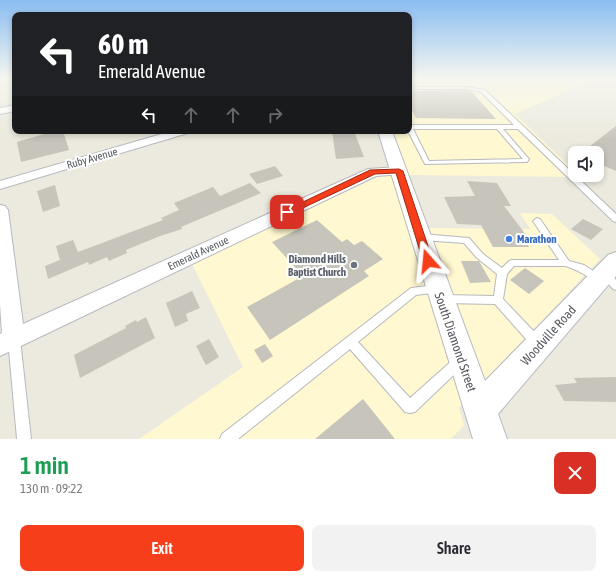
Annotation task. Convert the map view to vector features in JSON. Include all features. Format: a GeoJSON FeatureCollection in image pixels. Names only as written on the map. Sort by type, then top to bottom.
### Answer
{"type":"FeatureCollection","features":[{"type":"Feature","properties":{"kind":"street"},"geometry":{"type":"LineString","coordinates":[[0,112],[12,109]]}},
{"type":"Feature","properties":{"kind":"street","name":"Ruby Avenue"},"geometry":{"type":"LineString","coordinates":[[0,185],[174,134]]}},
{"type":"Feature","properties":{"kind":"street","name":"South Diamond Street"},"geometry":{"type":"LineString","coordinates":[[387,134],[420,237],[485,424]]}},
{"type":"Feature","properties":{"kind":"street","name":"Emerald Avenue"},"geometry":{"type":"LineString","coordinates":[[7,342],[373,172],[399,171]]}},
{"type":"Feature","properties":{"kind":"street"},"geometry":{"type":"LineString","coordinates":[[0,210],[7,342]]}},
{"type":"Feature","properties":{"kind":"street","name":"Woodville Road"},"geometry":{"type":"LineString","coordinates":[[485,424],[539,345],[609,275]]}},
{"type":"Feature","properties":{"kind":"lane"},"geometry":{"type":"LineString","coordinates":[[492,99],[616,219]]}},
{"type":"Feature","properties":{"kind":"lane"},"geometry":{"type":"LineString","coordinates":[[412,127],[519,127]]}},
{"type":"Feature","properties":{"kind":"lane"},"geometry":{"type":"LineString","coordinates":[[412,133],[427,162],[525,161],[526,159],[499,127]]}},
{"type":"Feature","properties":{"kind":"lane"},"geometry":{"type":"LineString","coordinates":[[537,221],[566,263]]}},
{"type":"Feature","properties":{"kind":"lane"},"geometry":{"type":"LineString","coordinates":[[420,237],[466,240],[480,256],[502,273]]}},
{"type":"Feature","properties":{"kind":"lane"},"geometry":{"type":"LineString","coordinates":[[498,300],[502,273],[512,263],[566,263],[609,275]]}},
{"type":"Feature","properties":{"kind":"lane"},"geometry":{"type":"LineString","coordinates":[[227,439],[414,291],[498,300],[539,345]]}},
{"type":"Feature","properties":{"kind":"lane"},"geometry":{"type":"LineString","coordinates":[[350,341],[410,407],[462,359]]}},
{"type":"Feature","properties":{"kind":"lane"},"geometry":{"type":"LineString","coordinates":[[7,342],[24,439]]}},
{"type":"Feature","properties":{"kind":"shaded area"},"geometry":{"type":"Polygon","coordinates":[[[412,99],[548,99],[515,114],[568,165],[568,177],[408,175],[428,228],[530,229],[520,213],[552,214],[600,259],[459,408],[464,425],[451,439],[139,439],[243,367],[192,264],[390,171],[380,134],[412,134],[412,99]]]}},
{"type":"Feature","properties":{"kind":"building"},"geometry":{"type":"Polygon","coordinates":[[[412,99],[479,99],[496,119],[416,118],[412,110],[412,99]]]}},
{"type":"Feature","properties":{"kind":"building"},"geometry":{"type":"Polygon","coordinates":[[[616,126],[616,171],[604,166],[604,146],[590,146],[616,126]]]}},
{"type":"Feature","properties":{"kind":"building"},"geometry":{"type":"Polygon","coordinates":[[[44,134],[64,134],[69,150],[21,162],[17,142],[44,134]]]}},
{"type":"Feature","properties":{"kind":"building"},"geometry":{"type":"Polygon","coordinates":[[[332,134],[355,134],[364,157],[336,159],[332,134]]]}},
{"type":"Feature","properties":{"kind":"building"},"geometry":{"type":"Polygon","coordinates":[[[275,166],[283,176],[257,184],[249,174],[275,166]]]}},
{"type":"Feature","properties":{"kind":"building"},"geometry":{"type":"Polygon","coordinates":[[[467,181],[497,183],[511,206],[504,206],[533,244],[527,243],[529,247],[493,247],[481,225],[457,224],[444,197],[475,196],[467,181]]]}},
{"type":"Feature","properties":{"kind":"building"},"geometry":{"type":"Polygon","coordinates":[[[250,183],[261,193],[181,227],[182,229],[126,250],[127,253],[109,261],[107,257],[89,265],[88,262],[48,279],[45,266],[60,260],[56,246],[73,240],[78,252],[163,220],[161,218],[179,210],[174,203],[213,187],[220,196],[250,183]]]}},
{"type":"Feature","properties":{"kind":"building"},"geometry":{"type":"Polygon","coordinates":[[[55,185],[60,206],[43,212],[37,191],[55,185]]]}},
{"type":"Feature","properties":{"kind":"building"},"geometry":{"type":"Polygon","coordinates":[[[583,219],[603,229],[591,240],[571,229],[583,219]]]}},
{"type":"Feature","properties":{"kind":"building"},"geometry":{"type":"Polygon","coordinates":[[[317,220],[342,242],[347,239],[354,245],[362,241],[383,259],[364,271],[369,276],[270,340],[247,307],[303,276],[272,242],[317,220]]]}},
{"type":"Feature","properties":{"kind":"building"},"geometry":{"type":"Polygon","coordinates":[[[461,261],[479,261],[491,282],[470,283],[461,261]]]}},
{"type":"Feature","properties":{"kind":"building","name":"Marathon"},"geometry":{"type":"Polygon","coordinates":[[[525,268],[544,281],[529,294],[510,280],[525,268]]]}},
{"type":"Feature","properties":{"kind":"building"},"geometry":{"type":"Polygon","coordinates":[[[192,291],[200,308],[186,314],[188,321],[175,327],[166,303],[192,291]]]}},
{"type":"Feature","properties":{"kind":"building"},"geometry":{"type":"Polygon","coordinates":[[[146,317],[155,338],[80,378],[74,355],[126,328],[125,326],[136,320],[137,322],[146,317]]]}},
{"type":"Feature","properties":{"kind":"building"},"geometry":{"type":"Polygon","coordinates":[[[209,339],[219,357],[206,365],[196,346],[209,339]]]}},
{"type":"Feature","properties":{"kind":"building"},"geometry":{"type":"Polygon","coordinates":[[[265,344],[273,356],[262,363],[254,350],[265,344]]]}},
{"type":"Feature","properties":{"kind":"building"},"geometry":{"type":"Polygon","coordinates":[[[616,377],[616,402],[564,401],[555,385],[577,383],[574,378],[616,377]]]}},
{"type":"Feature","properties":{"kind":"building"},"geometry":{"type":"Polygon","coordinates":[[[363,399],[395,439],[315,439],[363,399]]]}},
{"type":"Feature","properties":{"kind":"place","name":"Marathon"},"geometry":{"type":"Point","coordinates":[509,239]}},
{"type":"Feature","properties":{"kind":"place","name":"Diamond Hills Baptist Church"},"geometry":{"type":"Point","coordinates":[354,265]}},
{"type":"Feature","properties":{"kind":"route"},"geometry":{"type":"LineString","coordinates":[[287,212],[373,172],[399,171],[428,261]]}}]}
